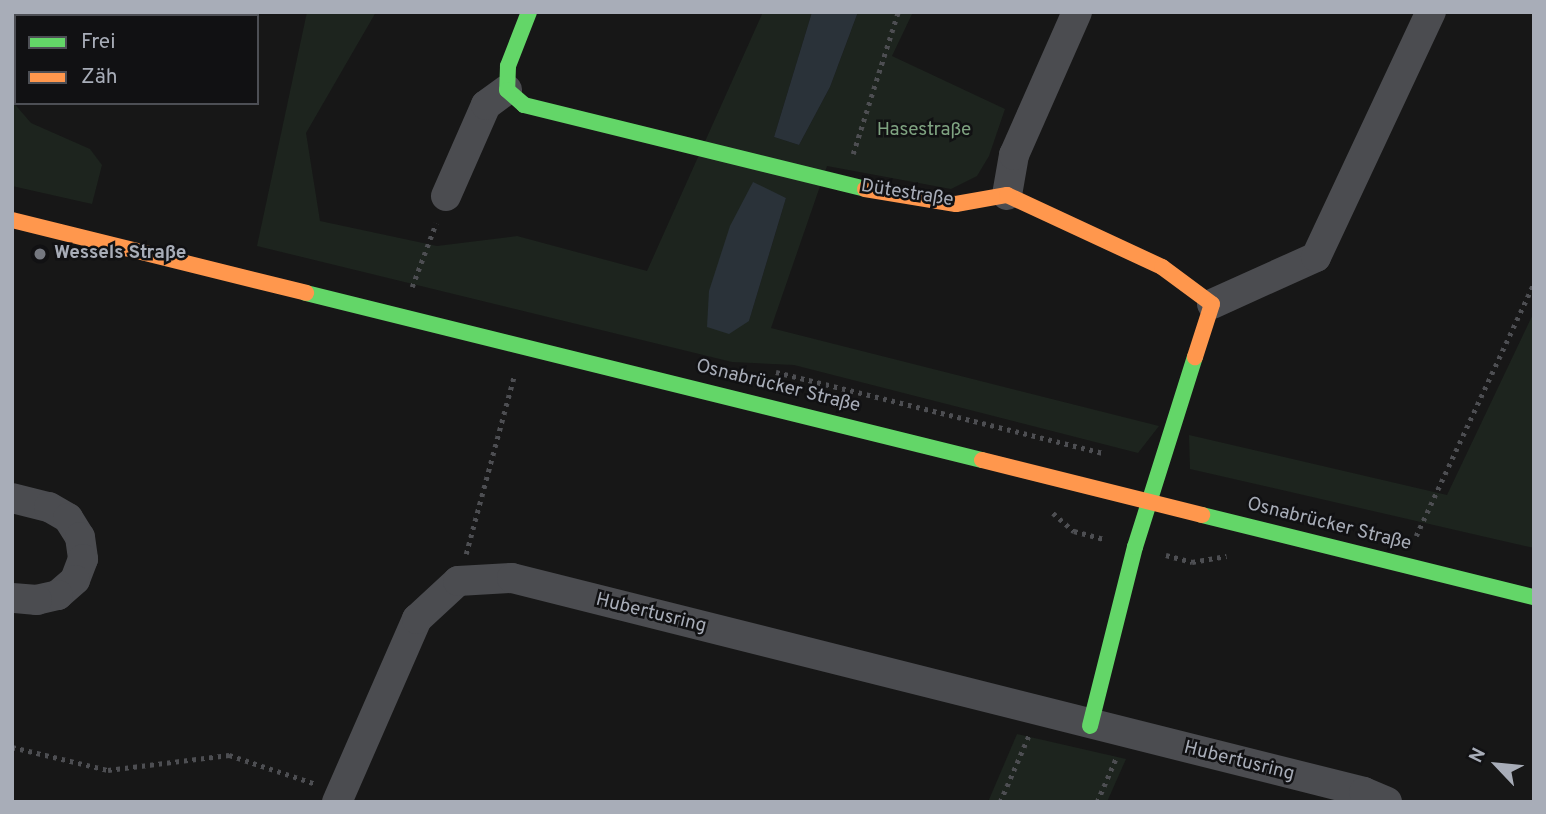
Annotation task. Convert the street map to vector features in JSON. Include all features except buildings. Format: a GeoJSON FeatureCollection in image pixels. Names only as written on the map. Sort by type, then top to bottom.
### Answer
{"type":"FeatureCollection","features":[{"type":"Feature","properties":{"kind":"street"},"geometry":{"type":"LineString","coordinates":[[446,196],[486,105],[507,90],[508,66],[529,12]]}},
{"type":"Feature","properties":{"kind":"street"},"geometry":{"type":"LineString","coordinates":[[1077,12],[1014,155],[1007,195],[1161,267],[1212,304]]}},
{"type":"Feature","properties":{"kind":"street"},"geometry":{"type":"LineString","coordinates":[[1090,726],[1135,548],[1212,304],[1316,257],[1431,12]]}},
{"type":"Feature","properties":{"kind":"street","name":"Dütestraße"},"geometry":{"type":"LineString","coordinates":[[507,90],[524,104],[844,185],[956,204],[1007,195]]}},
{"type":"Feature","properties":{"kind":"street","name":"Osnabrücker Straße"},"geometry":{"type":"LineString","coordinates":[[12,220],[1534,597]]}},
{"type":"Feature","properties":{"kind":"street"},"geometry":{"type":"LineString","coordinates":[[12,498],[49,507],[68,518],[80,537],[83,559],[75,580],[58,594],[37,600],[12,598]]}},
{"type":"Feature","properties":{"kind":"street","name":"Hubertusring"},"geometry":{"type":"LineString","coordinates":[[458,581],[512,578],[1036,713],[1364,792],[1387,802]]}},
{"type":"Feature","properties":{"kind":"street"},"geometry":{"type":"LineString","coordinates":[[339,797],[417,619],[458,581]]}},
{"type":"Feature","properties":{"kind":"path"},"geometry":{"type":"LineString","coordinates":[[844,185],[898,12]]}},
{"type":"Feature","properties":{"kind":"path"},"geometry":{"type":"LineString","coordinates":[[409,293],[446,196]]}},
{"type":"Feature","properties":{"kind":"path"},"geometry":{"type":"LineString","coordinates":[[1407,567],[1416,537],[1534,283]]}},
{"type":"Feature","properties":{"kind":"path"},"geometry":{"type":"LineString","coordinates":[[458,581],[515,372]]}},
{"type":"Feature","properties":{"kind":"path"},"geometry":{"type":"LineString","coordinates":[[1000,802],[1036,713]]}},
{"type":"Feature","properties":{"kind":"path"},"geometry":{"type":"LineString","coordinates":[[1097,802],[1126,735]]}},
{"type":"Feature","properties":{"kind":"path"},"geometry":{"type":"LineString","coordinates":[[12,747],[108,770],[229,755],[339,797]]}},
{"type":"Feature","properties":{"kind":"green space","name":"Hasestraße"},"geometry":{"type":"Polygon","coordinates":[[[307,12],[376,12],[306,133],[320,221],[437,246],[517,236],[647,271],[763,12],[812,12],[774,137],[799,145],[830,87],[858,12],[913,12],[892,56],[1005,109],[989,156],[977,176],[951,189],[827,166],[771,328],[1159,426],[1138,453],[794,365],[732,362],[257,246],[307,12]],[[752,183],[749,321],[786,198],[752,183]]]}},
{"type":"Feature","properties":{"kind":"green space"},"geometry":{"type":"Polygon","coordinates":[[[12,101],[31,123],[90,149],[102,165],[92,204],[12,186],[12,101]]]}},
{"type":"Feature","properties":{"kind":"green space"},"geometry":{"type":"Polygon","coordinates":[[[1534,312],[1534,548],[1190,469],[1189,435],[1447,495],[1534,312]]]}},
{"type":"Feature","properties":{"kind":"green space"},"geometry":{"type":"Polygon","coordinates":[[[1017,734],[1126,759],[1107,802],[988,802],[1017,734]]]}},
{"type":"Feature","properties":{"kind":"shaded area"},"geometry":{"type":"Polygon","coordinates":[[[812,12],[858,12],[830,87],[799,145],[774,137],[812,12]]]}},
{"type":"Feature","properties":{"kind":"shaded area"},"geometry":{"type":"Polygon","coordinates":[[[753,182],[786,198],[749,321],[729,334],[707,327],[709,291],[730,226],[753,182]]]}},
{"type":"Feature","properties":{"kind":"traffic: fast"},"geometry":{"type":"LineString","coordinates":[[529,12],[508,66],[507,90],[524,105],[865,189]]}},
{"type":"Feature","properties":{"kind":"traffic: fast"},"geometry":{"type":"LineString","coordinates":[[306,293],[982,460]]}},
{"type":"Feature","properties":{"kind":"traffic: fast"},"geometry":{"type":"LineString","coordinates":[[1090,726],[1135,547],[1195,357]]}},
{"type":"Feature","properties":{"kind":"traffic: fast"},"geometry":{"type":"LineString","coordinates":[[1202,515],[1534,597]]}},
{"type":"Feature","properties":{"kind":"traffic: slow"},"geometry":{"type":"LineString","coordinates":[[865,189],[956,204],[1007,195],[1162,267],[1212,304],[1195,357]]}},
{"type":"Feature","properties":{"kind":"traffic: slow"},"geometry":{"type":"LineString","coordinates":[[12,220],[306,293]]}},
{"type":"Feature","properties":{"kind":"traffic: slow"},"geometry":{"type":"LineString","coordinates":[[982,460],[1202,515]]}},
{"type":"Feature","properties":{"kind":"place","name":"Wessels Straße"},"geometry":{"type":"Point","coordinates":[40,254]}}]}
